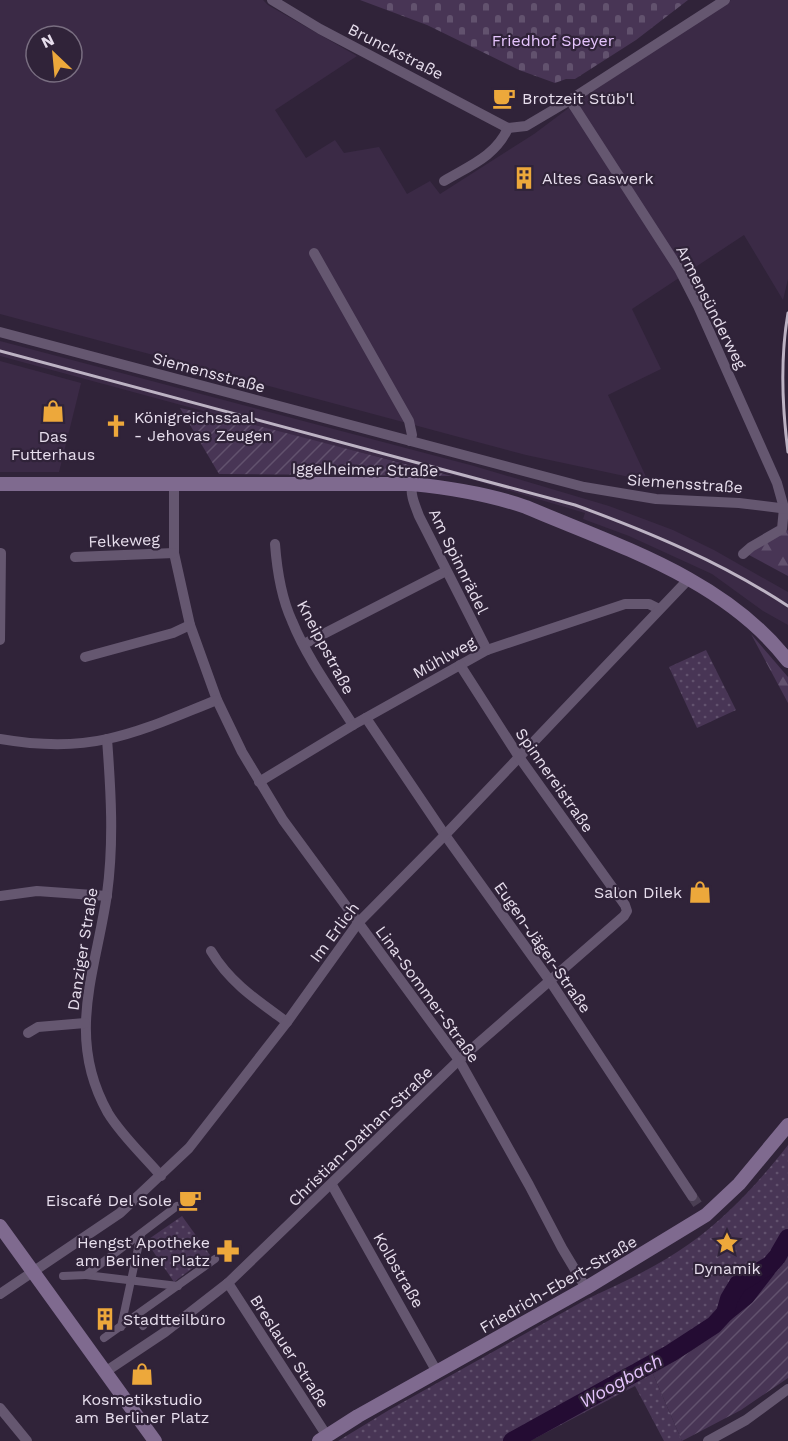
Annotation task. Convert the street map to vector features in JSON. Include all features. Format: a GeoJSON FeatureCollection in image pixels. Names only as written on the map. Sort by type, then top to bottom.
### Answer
{"type":"FeatureCollection","features":[{"type":"Feature","properties":{"kind":"main road","name":"Iggelheimer Straße"},"geometry":{"type":"LineString","coordinates":[[0,484],[412,484],[452,488],[502,498],[688,577],[750,623],[788,662]]}},
{"type":"Feature","properties":{"kind":"main road","name":"Friedrich-Ebert-Straße"},"geometry":{"type":"LineString","coordinates":[[323,1438],[586,1288],[703,1212],[739,1184],[788,1125]]}},
{"type":"Feature","properties":{"kind":"main road"},"geometry":{"type":"LineString","coordinates":[[0,1226],[155,1441]]}},
{"type":"Feature","properties":{"kind":"street","name":"Brunckstraße"},"geometry":{"type":"LineString","coordinates":[[272,0],[320,29],[508,128]]}},
{"type":"Feature","properties":{"kind":"street"},"geometry":{"type":"LineString","coordinates":[[444,181],[494,151],[503,140],[508,128],[526,126],[725,0]]}},
{"type":"Feature","properties":{"kind":"street","name":"Armensünderweg"},"geometry":{"type":"LineString","coordinates":[[570,100],[690,289],[768,461],[786,509]]}},
{"type":"Feature","properties":{"kind":"street"},"geometry":{"type":"LineString","coordinates":[[314,253],[409,421],[412,435],[410,441]]}},
{"type":"Feature","properties":{"kind":"street","name":"Siemensstraße"},"geometry":{"type":"LineString","coordinates":[[0,332],[584,487],[656,499],[739,503],[786,509]]}},
{"type":"Feature","properties":{"kind":"street","name":"Am Spinnrädel"},"geometry":{"type":"LineString","coordinates":[[412,484],[414,502],[446,571],[487,650]]}},
{"type":"Feature","properties":{"kind":"street","name":"Lina-Sommer-Straße"},"geometry":{"type":"LineString","coordinates":[[174,485],[174,553],[190,625],[217,700],[259,782],[283,820],[459,1060],[586,1288]]}},
{"type":"Feature","properties":{"kind":"street"},"geometry":{"type":"LineString","coordinates":[[743,554],[782,529],[786,509]]}},
{"type":"Feature","properties":{"kind":"street","name":"Kneippstraße"},"geometry":{"type":"LineString","coordinates":[[275,544],[284,599],[292,622],[353,725]]}},
{"type":"Feature","properties":{"kind":"street"},"geometry":{"type":"LineString","coordinates":[[0,640],[1,553]]}},
{"type":"Feature","properties":{"kind":"street","name":"Felkeweg"},"geometry":{"type":"LineString","coordinates":[[75,557],[174,553]]}},
{"type":"Feature","properties":{"kind":"street"},"geometry":{"type":"LineString","coordinates":[[304,644],[446,571]]}},
{"type":"Feature","properties":{"kind":"street","name":"Im Erlich"},"geometry":{"type":"LineString","coordinates":[[0,1294],[120,1213],[189,1148],[287,1022],[358,923],[519,757],[688,577]]}},
{"type":"Feature","properties":{"kind":"street","name":"Mühlweg"},"geometry":{"type":"LineString","coordinates":[[259,782],[353,725],[487,650],[625,604],[649,604],[660,609]]}},
{"type":"Feature","properties":{"kind":"street"},"geometry":{"type":"LineString","coordinates":[[85,657],[173,633],[190,625]]}},
{"type":"Feature","properties":{"kind":"street","name":"Spinnereistraße"},"geometry":{"type":"LineString","coordinates":[[460,665],[519,757],[625,905],[627,911]]}},
{"type":"Feature","properties":{"kind":"street"},"geometry":{"type":"LineString","coordinates":[[0,739],[47,744],[107,740],[158,724],[217,700]]}},
{"type":"Feature","properties":{"kind":"street","name":"Eugen-Jäger-Straße"},"geometry":{"type":"LineString","coordinates":[[366,718],[550,981],[692,1196]]}},
{"type":"Feature","properties":{"kind":"street","name":"Danziger Straße"},"geometry":{"type":"LineString","coordinates":[[107,740],[113,828],[106,896],[92,964],[85,1034],[92,1071],[103,1102],[110,1115],[161,1176]]}},
{"type":"Feature","properties":{"kind":"street"},"geometry":{"type":"LineString","coordinates":[[0,896],[37,891],[106,896]]}},
{"type":"Feature","properties":{"kind":"street","name":"Christian-Dathan-Straße"},"geometry":{"type":"LineString","coordinates":[[105,1372],[165,1332],[228,1283],[459,1060],[627,911]]}},
{"type":"Feature","properties":{"kind":"street"},"geometry":{"type":"LineString","coordinates":[[211,951],[219,965],[235,983],[287,1022]]}},
{"type":"Feature","properties":{"kind":"street"},"geometry":{"type":"LineString","coordinates":[[28,1033],[38,1027],[85,1023]]}},
{"type":"Feature","properties":{"kind":"street","name":"Kolbstraße"},"geometry":{"type":"LineString","coordinates":[[332,1185],[437,1372]]}},
{"type":"Feature","properties":{"kind":"street"},"geometry":{"type":"LineString","coordinates":[[86,1275],[177,1206]]}},
{"type":"Feature","properties":{"kind":"street"},"geometry":{"type":"LineString","coordinates":[[121,1327],[141,1234]]}},
{"type":"Feature","properties":{"kind":"street"},"geometry":{"type":"LineString","coordinates":[[104,1338],[215,1259]]}},
{"type":"Feature","properties":{"kind":"street"},"geometry":{"type":"LineString","coordinates":[[63,1276],[86,1275],[178,1286]]}},
{"type":"Feature","properties":{"kind":"street","name":"Breslauer Straße"},"geometry":{"type":"LineString","coordinates":[[228,1283],[323,1438]]}},
{"type":"Feature","properties":{"kind":"street"},"geometry":{"type":"LineString","coordinates":[[136,1316],[143,1326]]}},
{"type":"Feature","properties":{"kind":"street"},"geometry":{"type":"LineString","coordinates":[[708,1441],[746,1420],[788,1389]]}},
{"type":"Feature","properties":{"kind":"street"},"geometry":{"type":"LineString","coordinates":[[0,1408],[27,1441]]}},
{"type":"Feature","properties":{"kind":"shaded area"},"geometry":{"type":"Polygon","coordinates":[[[0,0],[263,0],[357,56],[275,110],[306,158],[335,140],[344,153],[379,147],[407,194],[430,181],[440,194],[534,134],[582,98],[731,0],[788,0],[788,279],[783,300],[744,235],[632,309],[661,369],[608,395],[648,481],[526,455],[0,314],[0,0]]]}},
{"type":"Feature","properties":{"kind":"shaded area"},"geometry":{"type":"Polygon","coordinates":[[[0,341],[474,466],[609,506],[673,530],[714,550],[788,592],[788,625],[763,611],[712,574],[629,536],[583,519],[585,513],[473,480],[310,440],[0,356],[0,341]]]}},
{"type":"Feature","properties":{"kind":"shaded area"},"geometry":{"type":"Polygon","coordinates":[[[0,361],[81,383],[59,472],[0,472],[0,361]]]}},
{"type":"Feature","properties":{"kind":"green space","name":"Friedhof Speyer"},"geometry":{"type":"Polygon","coordinates":[[[360,0],[688,0],[636,40],[575,79],[555,83],[519,70],[427,25],[360,0]]]}},
{"type":"Feature","properties":{"kind":"green space"},"geometry":{"type":"Polygon","coordinates":[[[180,408],[247,423],[452,476],[219,474],[180,408]]]}},
{"type":"Feature","properties":{"kind":"green space"},"geometry":{"type":"Polygon","coordinates":[[[788,530],[788,576],[749,555],[748,553],[788,530]]]}},
{"type":"Feature","properties":{"kind":"green space"},"geometry":{"type":"Polygon","coordinates":[[[751,634],[788,677],[788,703],[751,634]]]}},
{"type":"Feature","properties":{"kind":"green space"},"geometry":{"type":"Polygon","coordinates":[[[706,650],[736,710],[697,728],[669,667],[706,650]]]}},
{"type":"Feature","properties":{"kind":"green space"},"geometry":{"type":"Polygon","coordinates":[[[788,1145],[788,1257],[754,1302],[725,1329],[653,1374],[682,1441],[664,1441],[635,1386],[530,1441],[338,1441],[587,1299],[665,1260],[703,1234],[729,1211],[788,1145]]]}},
{"type":"Feature","properties":{"kind":"green space"},"geometry":{"type":"Polygon","coordinates":[[[182,1216],[210,1255],[174,1282],[146,1241],[182,1216]]]}},
{"type":"Feature","properties":{"kind":"green space"},"geometry":{"type":"Polygon","coordinates":[[[788,1257],[788,1378],[741,1410],[682,1441],[653,1374],[728,1324],[759,1295],[788,1257]]]}},
{"type":"Feature","properties":{"kind":"waterway","name":"Woogbach"},"geometry":{"type":"LineString","coordinates":[[512,1441],[671,1353],[714,1325],[725,1313],[729,1299],[738,1284],[770,1265],[788,1238]]}},
{"type":"Feature","properties":{"kind":"waterway","name":"Woogbach"},"geometry":{"type":"LineString","coordinates":[[725,1313],[746,1296],[767,1269]]}},
{"type":"Feature","properties":{"kind":"tunnel"},"geometry":{"type":"LineString","coordinates":[[692,1196],[700,1208]]}},
{"type":"Feature","properties":{"kind":"railway"},"geometry":{"type":"LineString","coordinates":[[788,313],[783,382],[788,452]]}},
{"type":"Feature","properties":{"kind":"railway"},"geometry":{"type":"LineString","coordinates":[[0,351],[575,505],[684,549],[737,575],[788,606]]}},
{"type":"Feature","properties":{"kind":"place","name":"Brotzeit Stüb'l"},"geometry":{"type":"Point","coordinates":[504,98]}},
{"type":"Feature","properties":{"kind":"place","name":"Altes Gaswerk"},"geometry":{"type":"Point","coordinates":[524,178]}},
{"type":"Feature","properties":{"kind":"place","name":"Das Futterhaus"},"geometry":{"type":"Point","coordinates":[53,411]}},
{"type":"Feature","properties":{"kind":"place","name":"Königreichssaal - Jehovas Zeugen"},"geometry":{"type":"Point","coordinates":[116,426]}},
{"type":"Feature","properties":{"kind":"place","name":"Salon Dilek"},"geometry":{"type":"Point","coordinates":[700,892]}},
{"type":"Feature","properties":{"kind":"place","name":"Eiscafé Del Sole"},"geometry":{"type":"Point","coordinates":[190,1200]}},
{"type":"Feature","properties":{"kind":"place","name":"Dynamik"},"geometry":{"type":"Point","coordinates":[727,1243]}},
{"type":"Feature","properties":{"kind":"place","name":"Hengst Apotheke am Berliner Platz"},"geometry":{"type":"Point","coordinates":[228,1251]}},
{"type":"Feature","properties":{"kind":"place","name":"Stadtteilbüro"},"geometry":{"type":"Point","coordinates":[105,1319]}},
{"type":"Feature","properties":{"kind":"place","name":"Kosmetikstudio am Berliner Platz"},"geometry":{"type":"Point","coordinates":[142,1374]}}]}
